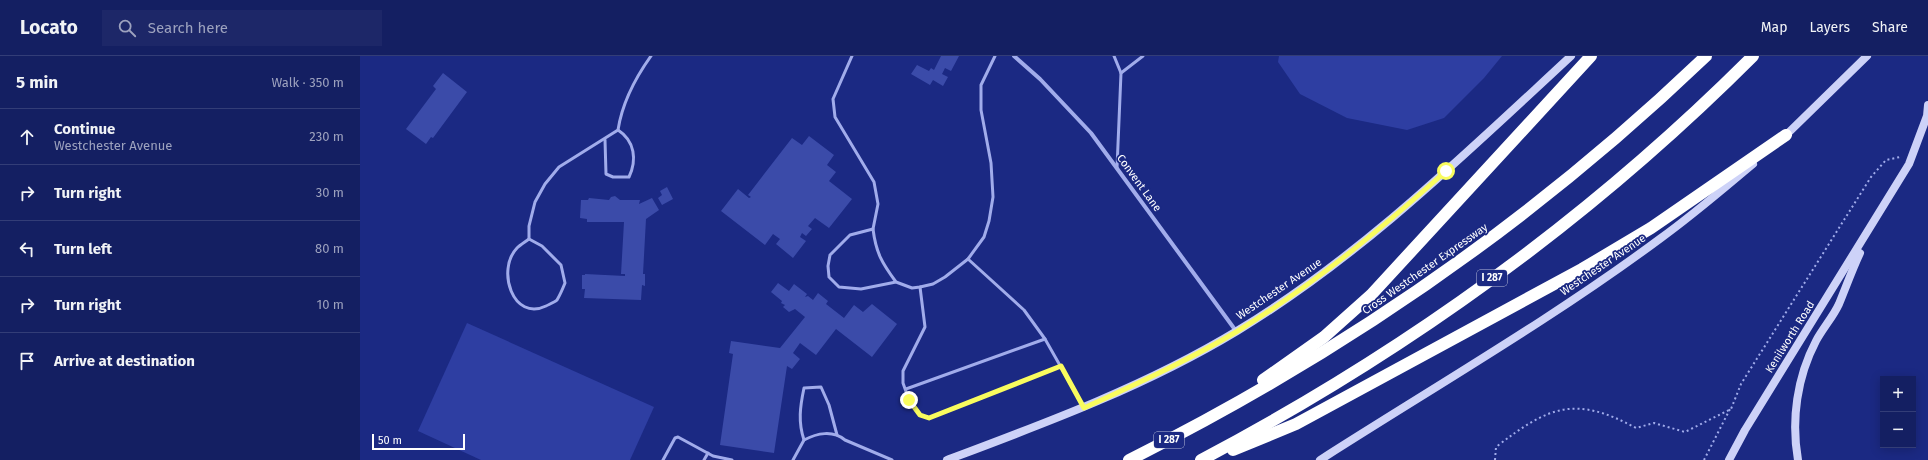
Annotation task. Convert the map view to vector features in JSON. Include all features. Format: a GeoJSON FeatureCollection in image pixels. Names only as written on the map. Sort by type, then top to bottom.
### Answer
{"type":"FeatureCollection","features":[{"type":"Feature","properties":{"kind":"highway"},"geometry":{"type":"LineString","coordinates":[[1209,419],[1324,337],[1357,309],[1385,281],[1591,56]]}},
{"type":"Feature","properties":{"kind":"highway","name":"Cross Westchester Expressway"},"geometry":{"type":"LineString","coordinates":[[1129,460],[1209,419],[1341,342],[1417,292],[1480,247],[1586,164],[1706,56]]}},
{"type":"Feature","properties":{"kind":"highway","name":"I 287"},"geometry":{"type":"LineString","coordinates":[[1201,460],[1271,422],[1355,372],[1493,278],[1564,224],[1636,164],[1704,104],[1753,56]]}},
{"type":"Feature","properties":{"kind":"highway"},"geometry":{"type":"LineString","coordinates":[[1208,460],[1296,424],[1582,269],[1651,228],[1786,135]]}},
{"type":"Feature","properties":{"kind":"main road","name":"Westchester Avenue"},"geometry":{"type":"LineString","coordinates":[[948,460],[1084,408],[1154,376],[1237,331],[1316,278],[1358,246],[1446,171],[1570,56]]}},
{"type":"Feature","properties":{"kind":"main road","name":"Westchester Avenue"},"geometry":{"type":"LineString","coordinates":[[1320,460],[1624,265],[1699,209],[1786,135],[1867,56]]}},
{"type":"Feature","properties":{"kind":"main road","name":"Kenilworth Road"},"geometry":{"type":"LineString","coordinates":[[1729,460],[1744,430],[1909,164],[1927,116],[1928,105]]}},
{"type":"Feature","properties":{"kind":"main road","name":"Kenilworth Road"},"geometry":{"type":"LineString","coordinates":[[1798,460],[1795,425],[1800,385],[1805,364],[1816,340],[1838,305],[1871,227]]}},
{"type":"Feature","properties":{"kind":"street","name":"Convent Lane"},"geometry":{"type":"LineString","coordinates":[[1014,56],[1040,79],[1091,133],[1237,331]]}},
{"type":"Feature","properties":{"kind":"lane"},"geometry":{"type":"LineString","coordinates":[[529,239],[529,226],[535,202],[545,184],[559,167],[605,140],[618,130],[620,119],[638,75],[652,56]]}},
{"type":"Feature","properties":{"kind":"lane"},"geometry":{"type":"LineString","coordinates":[[852,56],[833,99],[835,117],[874,182],[878,204],[873,229],[875,245],[881,262],[896,282]]}},
{"type":"Feature","properties":{"kind":"lane"},"geometry":{"type":"LineString","coordinates":[[873,229],[850,235],[830,255],[828,266],[829,277],[839,287],[861,289],[896,282],[912,288],[933,284],[945,277],[968,259],[984,237],[989,221],[993,198],[991,163],[981,110],[981,85],[995,56]]}},
{"type":"Feature","properties":{"kind":"lane"},"geometry":{"type":"LineString","coordinates":[[1114,56],[1121,73],[1117,168]]}},
{"type":"Feature","properties":{"kind":"lane"},"geometry":{"type":"LineString","coordinates":[[1121,73],[1143,56]]}},
{"type":"Feature","properties":{"kind":"lane"},"geometry":{"type":"LineString","coordinates":[[605,140],[606,174],[613,177],[629,177],[632,169],[632,146],[627,136],[618,130]]}},
{"type":"Feature","properties":{"kind":"lane"},"geometry":{"type":"LineString","coordinates":[[529,239],[542,246],[561,265],[565,283],[556,301],[540,308],[527,307],[515,301],[509,289],[508,269],[516,249],[529,239]]}},
{"type":"Feature","properties":{"kind":"lane"},"geometry":{"type":"LineString","coordinates":[[968,259],[1024,310],[1061,366],[1084,408]]}},
{"type":"Feature","properties":{"kind":"lane"},"geometry":{"type":"LineString","coordinates":[[920,287],[925,327],[903,371],[903,382],[909,400],[920,415],[929,418],[1061,366]]}},
{"type":"Feature","properties":{"kind":"lane"},"geometry":{"type":"LineString","coordinates":[[906,389],[1044,339]]}},
{"type":"Feature","properties":{"kind":"lane"},"geometry":{"type":"LineString","coordinates":[[804,440],[799,426],[804,388],[821,387],[829,405],[837,435]]}},
{"type":"Feature","properties":{"kind":"lane"},"geometry":{"type":"LineString","coordinates":[[793,460],[804,440],[827,433],[837,435],[892,460]]}},
{"type":"Feature","properties":{"kind":"lane"},"geometry":{"type":"LineString","coordinates":[[663,460],[675,438],[678,437],[708,453],[732,460]]}},
{"type":"Feature","properties":{"kind":"lane"},"geometry":{"type":"LineString","coordinates":[[704,460],[708,453]]}},
{"type":"Feature","properties":{"kind":"path"},"geometry":{"type":"LineString","coordinates":[[1704,460],[1731,409],[1741,384],[1871,177],[1886,160],[1903,157]]}},
{"type":"Feature","properties":{"kind":"path"},"geometry":{"type":"LineString","coordinates":[[1495,460],[1496,447],[1523,426],[1557,410],[1586,408],[1613,416],[1636,428],[1654,423],[1685,432],[1731,409]]}},
{"type":"Feature","properties":{"kind":"shaded area"},"geometry":{"type":"Polygon","coordinates":[[[1279,56],[1502,56],[1484,78],[1444,118],[1407,130],[1347,118],[1300,94],[1278,62],[1279,56]]]}},
{"type":"Feature","properties":{"kind":"shaded area"},"geometry":{"type":"Polygon","coordinates":[[[467,323],[654,407],[630,460],[481,460],[418,431],[467,323]]]}},
{"type":"Feature","properties":{"kind":"building"},"geometry":{"type":"Polygon","coordinates":[[[941,56],[959,56],[951,71],[945,68],[942,74],[948,77],[943,86],[933,80],[930,85],[911,74],[917,65],[929,71],[931,68],[934,70],[941,56]]]}},
{"type":"Feature","properties":{"kind":"building"},"geometry":{"type":"Polygon","coordinates":[[[443,73],[467,92],[433,138],[431,137],[426,144],[406,129],[436,89],[433,86],[443,73]]]}},
{"type":"Feature","properties":{"kind":"building"},"geometry":{"type":"Polygon","coordinates":[[[809,136],[834,155],[827,165],[836,172],[829,181],[852,199],[829,228],[815,218],[808,226],[812,229],[806,236],[802,233],[800,237],[806,241],[793,258],[776,244],[780,239],[773,234],[765,245],[721,211],[738,189],[749,198],[751,197],[748,195],[792,138],[802,145],[809,136]]]}},
{"type":"Feature","properties":{"kind":"building"},"geometry":{"type":"Polygon","coordinates":[[[667,187],[673,199],[662,205],[658,198],[662,195],[660,191],[667,187]]]}},
{"type":"Feature","properties":{"kind":"building"},"geometry":{"type":"Polygon","coordinates":[[[615,196],[620,200],[640,200],[639,204],[652,198],[659,210],[646,219],[643,274],[645,274],[645,286],[642,285],[641,300],[584,298],[585,289],[582,289],[582,275],[625,276],[625,274],[621,274],[624,222],[587,222],[587,219],[580,218],[581,200],[588,200],[589,198],[609,200],[611,197],[615,196]]]}},
{"type":"Feature","properties":{"kind":"building"},"geometry":{"type":"Polygon","coordinates":[[[778,283],[789,291],[794,284],[807,294],[805,297],[808,296],[813,300],[818,293],[828,301],[826,304],[844,318],[854,305],[863,312],[872,304],[897,324],[872,357],[836,329],[816,355],[800,343],[793,353],[800,359],[792,369],[787,366],[774,453],[720,445],[733,354],[729,353],[731,341],[780,348],[805,317],[795,309],[789,312],[783,307],[785,305],[781,303],[782,301],[771,292],[778,283]]]}},
{"type":"Feature","properties":{"kind":"route"},"geometry":{"type":"LineString","coordinates":[[909,400],[920,415],[929,418],[1061,366],[1078,394],[1084,408],[1188,359],[1237,331],[1285,300],[1323,274],[1358,246],[1446,171]]}}]}
